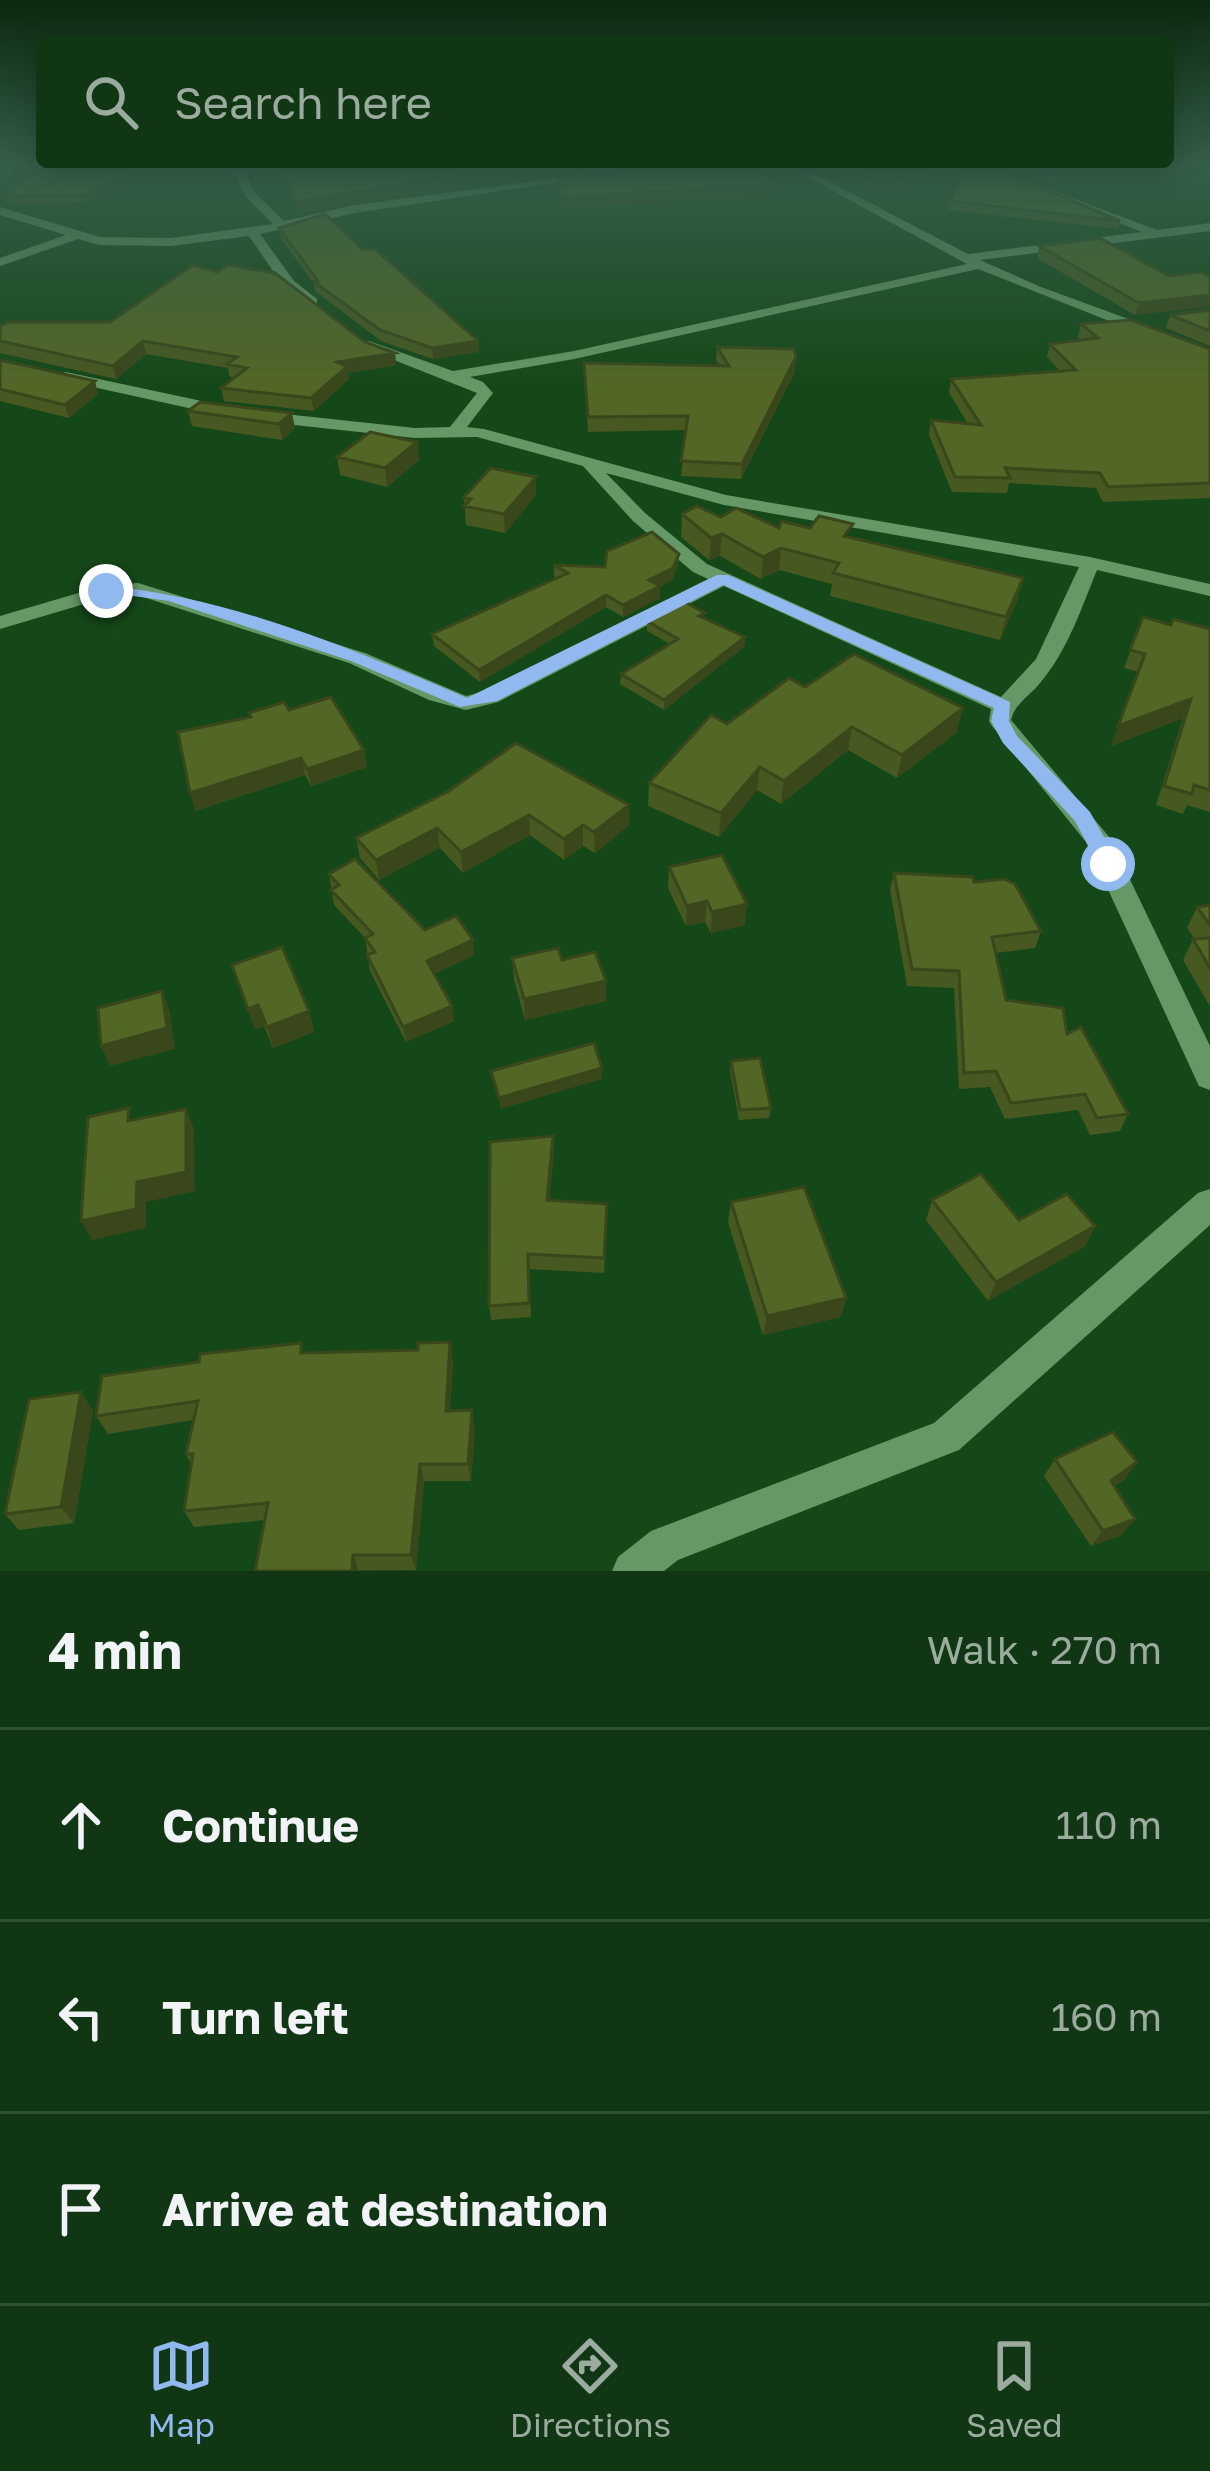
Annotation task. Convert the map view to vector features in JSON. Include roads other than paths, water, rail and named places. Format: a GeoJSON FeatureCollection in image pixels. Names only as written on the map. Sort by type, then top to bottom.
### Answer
{"type":"FeatureCollection","features":[{"type":"Feature","properties":{"kind":"street"},"geometry":{"type":"LineString","coordinates":[[0,262],[62,240]]}},
{"type":"Feature","properties":{"kind":"street"},"geometry":{"type":"LineString","coordinates":[[108,240],[129,244],[167,240]]}},
{"type":"Feature","properties":{"kind":"street"},"geometry":{"type":"LineString","coordinates":[[258,240],[289,284],[320,308]]}},
{"type":"Feature","properties":{"kind":"street"},"geometry":{"type":"LineString","coordinates":[[931,240],[971,262],[1210,357]]}},
{"type":"Feature","properties":{"kind":"street"},"geometry":{"type":"LineString","coordinates":[[458,374],[574,355],[971,262],[1114,240]]}},
{"type":"Feature","properties":{"kind":"street"},"geometry":{"type":"LineString","coordinates":[[1134,323],[1172,318]]}},
{"type":"Feature","properties":{"kind":"street"},"geometry":{"type":"LineString","coordinates":[[354,334],[390,356],[458,374],[485,393],[457,429]]}},
{"type":"Feature","properties":{"kind":"street"},"geometry":{"type":"LineString","coordinates":[[45,372],[204,408],[296,422],[415,434],[457,429],[591,467],[794,514],[1090,563],[1210,590]]}},
{"type":"Feature","properties":{"kind":"street"},"geometry":{"type":"LineString","coordinates":[[591,467],[680,554],[723,579],[1003,706]]}},
{"type":"Feature","properties":{"kind":"street"},"geometry":{"type":"LineString","coordinates":[[1090,563],[1037,680],[1003,706],[1000,721],[1010,739],[1097,838],[1210,1077]]}},
{"type":"Feature","properties":{"kind":"street"},"geometry":{"type":"LineString","coordinates":[[0,623],[106,591],[138,590],[357,658],[466,704],[490,698],[723,579]]}},
{"type":"Feature","properties":{"kind":"street"},"geometry":{"type":"LineString","coordinates":[[632,1571],[664,1545],[946,1437],[1210,1204]]}}]}
